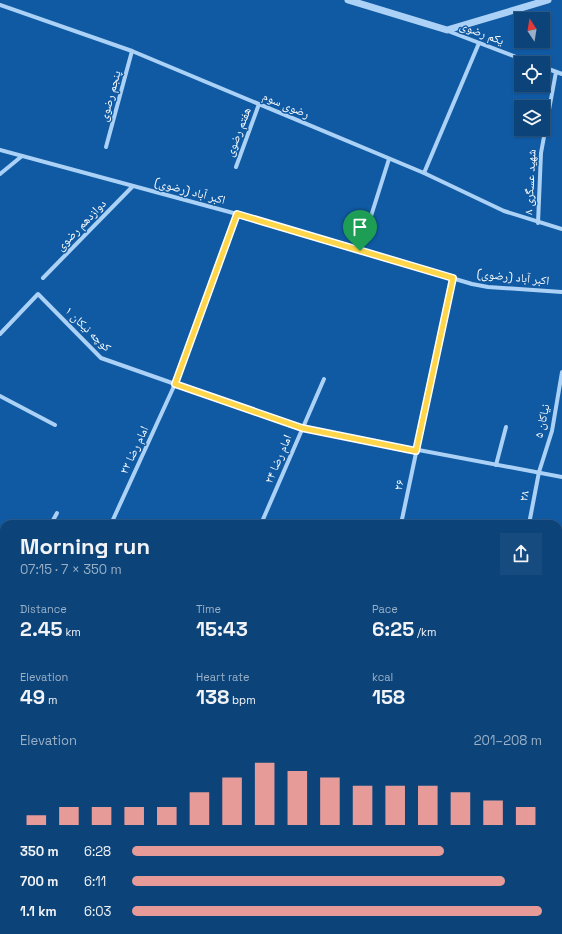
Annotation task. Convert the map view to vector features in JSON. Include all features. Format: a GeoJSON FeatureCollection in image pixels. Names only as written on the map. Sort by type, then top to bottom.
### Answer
{"type":"FeatureCollection","features":[{"type":"Feature","properties":{"kind":"street"},"geometry":{"type":"LineString","coordinates":[[348,0],[364,3],[447,30],[548,0]]}},
{"type":"Feature","properties":{"kind":"street","name":"رضوی سوم"},"geometry":{"type":"LineString","coordinates":[[0,5],[132,51],[424,173],[504,211],[562,229]]}},
{"type":"Feature","properties":{"kind":"street","name":"یکم رضوی"},"geometry":{"type":"LineString","coordinates":[[447,30],[514,56]]}},
{"type":"Feature","properties":{"kind":"street"},"geometry":{"type":"LineString","coordinates":[[424,173],[479,43]]}},
{"type":"Feature","properties":{"kind":"street","name":"پنجم رضوی"},"geometry":{"type":"LineString","coordinates":[[106,147],[132,51]]}},
{"type":"Feature","properties":{"kind":"street"},"geometry":{"type":"LineString","coordinates":[[550,70],[562,74]]}},
{"type":"Feature","properties":{"kind":"street","name":"۸ شهید عسگری"},"geometry":{"type":"LineString","coordinates":[[538,222],[541,153],[556,72]]}},
{"type":"Feature","properties":{"kind":"street","name":"هفتم رضوی"},"geometry":{"type":"LineString","coordinates":[[236,167],[259,104]]}},
{"type":"Feature","properties":{"kind":"street","name":"اکبر آباد (رضوی)"},"geometry":{"type":"LineString","coordinates":[[0,150],[237,214],[488,287],[562,292]]}},
{"type":"Feature","properties":{"kind":"street"},"geometry":{"type":"LineString","coordinates":[[0,174],[22,156]]}},
{"type":"Feature","properties":{"kind":"street"},"geometry":{"type":"LineString","coordinates":[[360,251],[389,159]]}},
{"type":"Feature","properties":{"kind":"street","name":"دوازدهم رضوی"},"geometry":{"type":"LineString","coordinates":[[43,278],[133,186]]}},
{"type":"Feature","properties":{"kind":"street","name":"امام رضا ۲۲"},"geometry":{"type":"LineString","coordinates":[[113,520],[175,384],[237,214]]}},
{"type":"Feature","properties":{"kind":"street","name":"۲۶"},"geometry":{"type":"LineString","coordinates":[[402,520],[453,278]]}},
{"type":"Feature","properties":{"kind":"street","name":"کوچه نیکان ۱"},"geometry":{"type":"LineString","coordinates":[[0,334],[38,294],[101,358],[175,384],[302,428],[416,451],[562,477]]}},
{"type":"Feature","properties":{"kind":"street","name":"۵ نیاکان"},"geometry":{"type":"LineString","coordinates":[[539,472],[552,431],[562,372]]}},
{"type":"Feature","properties":{"kind":"street","name":"امام رضا ۲۴"},"geometry":{"type":"LineString","coordinates":[[263,520],[324,379]]}},
{"type":"Feature","properties":{"kind":"street"},"geometry":{"type":"LineString","coordinates":[[0,396],[55,425]]}},
{"type":"Feature","properties":{"kind":"street"},"geometry":{"type":"LineString","coordinates":[[496,465],[506,427]]}},
{"type":"Feature","properties":{"kind":"street","name":"۲۸"},"geometry":{"type":"LineString","coordinates":[[530,520],[539,472]]}},
{"type":"Feature","properties":{"kind":"street"},"geometry":{"type":"LineString","coordinates":[[53,520],[57,513]]}},
{"type":"Feature","properties":{"kind":"route"},"geometry":{"type":"LineString","coordinates":[[237,214],[360,251],[453,278],[416,451],[302,428],[175,384],[237,214]]}}]}
